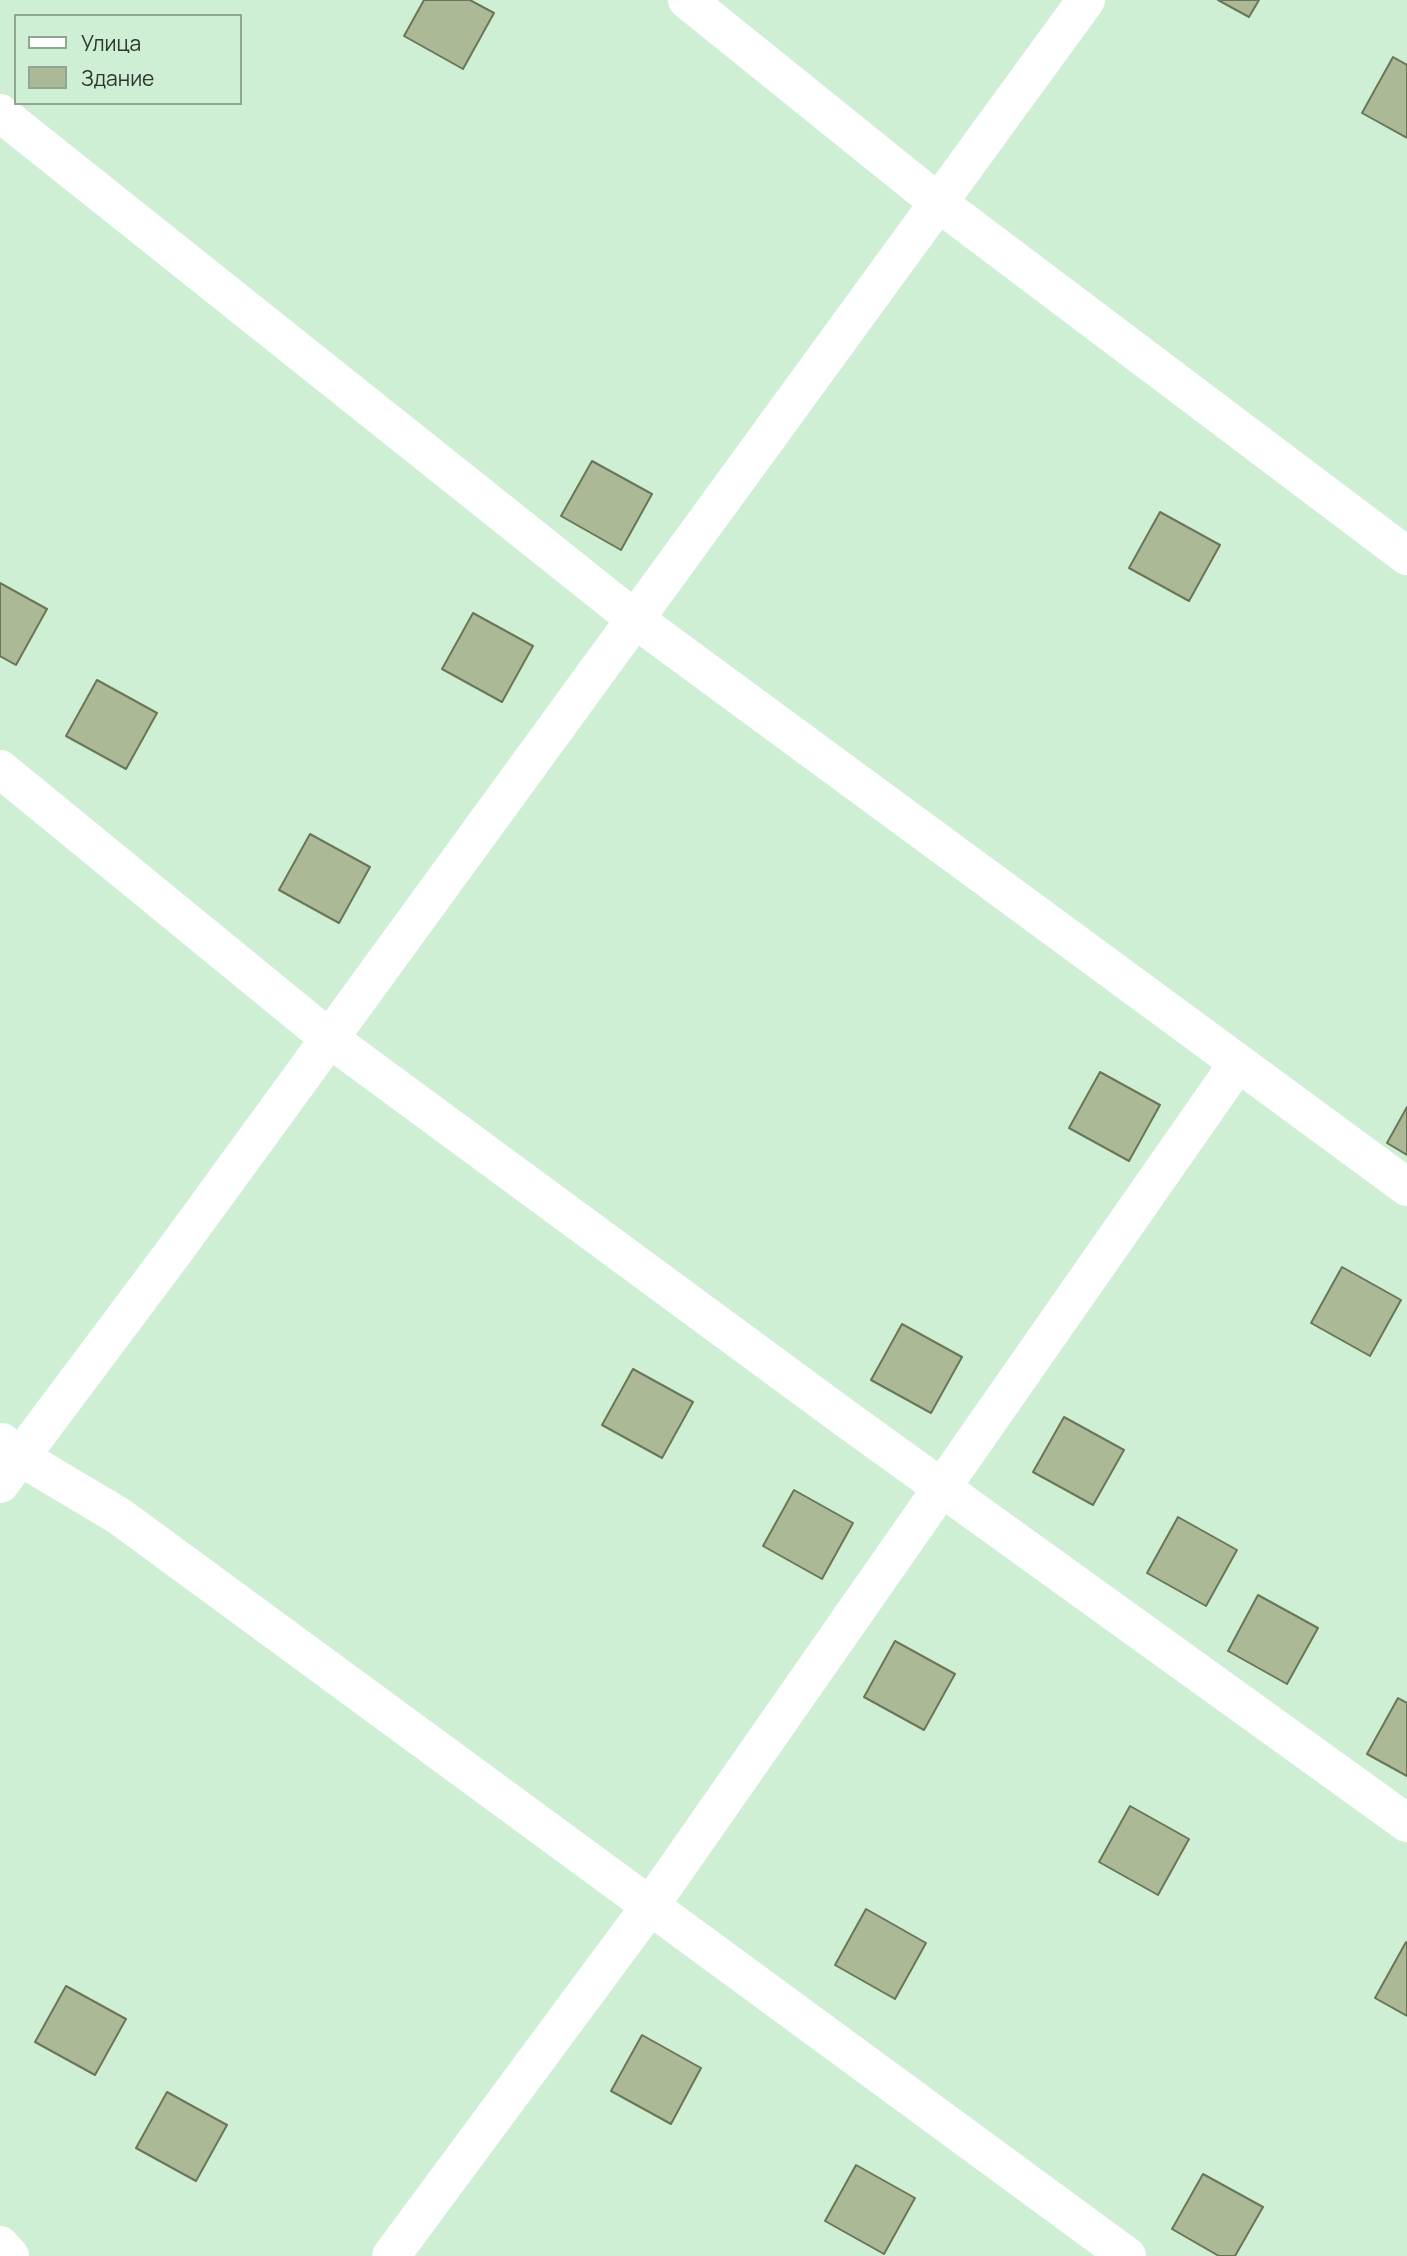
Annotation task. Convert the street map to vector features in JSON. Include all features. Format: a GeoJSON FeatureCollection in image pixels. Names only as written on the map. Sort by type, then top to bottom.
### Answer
{"type":"FeatureCollection","features":[{"type":"Feature","properties":{"kind":"street"},"geometry":{"type":"LineString","coordinates":[[687,0],[940,204],[1407,556]]}},
{"type":"Feature","properties":{"kind":"street"},"geometry":{"type":"LineString","coordinates":[[1086,0],[330,1039],[7,1461],[119,1516],[1127,2256]]}},
{"type":"Feature","properties":{"kind":"street"},"geometry":{"type":"LineString","coordinates":[[0,113],[636,620],[1407,1188]]}},
{"type":"Feature","properties":{"kind":"street"},"geometry":{"type":"LineString","coordinates":[[0,769],[330,1039],[940,1487],[1407,1823]]}},
{"type":"Feature","properties":{"kind":"street"},"geometry":{"type":"LineString","coordinates":[[391,2256],[650,1906],[1238,1063]]}},
{"type":"Feature","properties":{"kind":"street"},"geometry":{"type":"LineString","coordinates":[[0,2245],[10,2256]]}},
{"type":"Feature","properties":{"kind":"building"},"geometry":{"type":"Polygon","coordinates":[[[424,0],[470,0],[494,13],[463,69],[404,36],[424,0]]]}},
{"type":"Feature","properties":{"kind":"building"},"geometry":{"type":"Polygon","coordinates":[[[1218,0],[1259,0],[1249,17],[1218,0]]]}},
{"type":"Feature","properties":{"kind":"building"},"geometry":{"type":"Polygon","coordinates":[[[1393,57],[1407,65],[1407,138],[1362,113],[1393,57]]]}},
{"type":"Feature","properties":{"kind":"building"},"geometry":{"type":"Polygon","coordinates":[[[592,461],[652,494],[621,550],[561,516],[592,461]]]}},
{"type":"Feature","properties":{"kind":"building"},"geometry":{"type":"Polygon","coordinates":[[[1160,512],[1220,545],[1189,601],[1129,568],[1160,512]]]}},
{"type":"Feature","properties":{"kind":"building"},"geometry":{"type":"Polygon","coordinates":[[[0,583],[47,609],[16,665],[0,656],[0,583]]]}},
{"type":"Feature","properties":{"kind":"building"},"geometry":{"type":"Polygon","coordinates":[[[473,613],[533,646],[502,702],[442,669],[473,613]]]}},
{"type":"Feature","properties":{"kind":"building"},"geometry":{"type":"Polygon","coordinates":[[[97,680],[157,713],[126,769],[66,736],[97,680]]]}},
{"type":"Feature","properties":{"kind":"building"},"geometry":{"type":"Polygon","coordinates":[[[310,834],[370,867],[339,923],[279,890],[310,834]]]}},
{"type":"Feature","properties":{"kind":"building"},"geometry":{"type":"Polygon","coordinates":[[[1100,1072],[1160,1105],[1129,1161],[1069,1128],[1100,1072]]]}},
{"type":"Feature","properties":{"kind":"building"},"geometry":{"type":"Polygon","coordinates":[[[1407,1107],[1407,1155],[1387,1143],[1407,1107]]]}},
{"type":"Feature","properties":{"kind":"building"},"geometry":{"type":"Polygon","coordinates":[[[1342,1267],[1401,1300],[1370,1356],[1311,1323],[1342,1267]]]}},
{"type":"Feature","properties":{"kind":"building"},"geometry":{"type":"Polygon","coordinates":[[[902,1324],[962,1357],[931,1413],[871,1380],[902,1324]]]}},
{"type":"Feature","properties":{"kind":"building"},"geometry":{"type":"Polygon","coordinates":[[[633,1369],[693,1402],[662,1458],[602,1425],[633,1369]]]}},
{"type":"Feature","properties":{"kind":"building"},"geometry":{"type":"Polygon","coordinates":[[[1064,1417],[1124,1450],[1093,1505],[1033,1472],[1064,1417]]]}},
{"type":"Feature","properties":{"kind":"building"},"geometry":{"type":"Polygon","coordinates":[[[794,1490],[853,1523],[822,1579],[763,1546],[794,1490]]]}},
{"type":"Feature","properties":{"kind":"building"},"geometry":{"type":"Polygon","coordinates":[[[1178,1517],[1237,1550],[1206,1606],[1147,1573],[1178,1517]]]}},
{"type":"Feature","properties":{"kind":"building"},"geometry":{"type":"Polygon","coordinates":[[[1258,1595],[1318,1628],[1287,1684],[1228,1651],[1258,1595]]]}},
{"type":"Feature","properties":{"kind":"building"},"geometry":{"type":"Polygon","coordinates":[[[895,1641],[955,1674],[924,1730],[864,1697],[895,1641]]]}},
{"type":"Feature","properties":{"kind":"building"},"geometry":{"type":"Polygon","coordinates":[[[1398,1698],[1407,1703],[1407,1776],[1367,1754],[1398,1698]]]}},
{"type":"Feature","properties":{"kind":"building"},"geometry":{"type":"Polygon","coordinates":[[[1130,1806],[1189,1839],[1158,1895],[1099,1862],[1130,1806]]]}},
{"type":"Feature","properties":{"kind":"building"},"geometry":{"type":"Polygon","coordinates":[[[866,1909],[926,1943],[895,1999],[835,1965],[866,1909]]]}},
{"type":"Feature","properties":{"kind":"building"},"geometry":{"type":"Polygon","coordinates":[[[1407,1943],[1407,2016],[1375,1998],[1407,1943]]]}},
{"type":"Feature","properties":{"kind":"building"},"geometry":{"type":"Polygon","coordinates":[[[66,1986],[126,2019],[95,2075],[35,2042],[66,1986]]]}},
{"type":"Feature","properties":{"kind":"building"},"geometry":{"type":"Polygon","coordinates":[[[642,2035],[701,2068],[671,2124],[611,2091],[642,2035]]]}},
{"type":"Feature","properties":{"kind":"building"},"geometry":{"type":"Polygon","coordinates":[[[167,2092],[227,2125],[196,2181],[136,2148],[167,2092]]]}},
{"type":"Feature","properties":{"kind":"building"},"geometry":{"type":"Polygon","coordinates":[[[856,2165],[915,2198],[884,2254],[825,2221],[856,2165]]]}},
{"type":"Feature","properties":{"kind":"building"},"geometry":{"type":"Polygon","coordinates":[[[1203,2174],[1263,2207],[1235,2256],[1219,2256],[1172,2229],[1203,2174]]]}}]}
